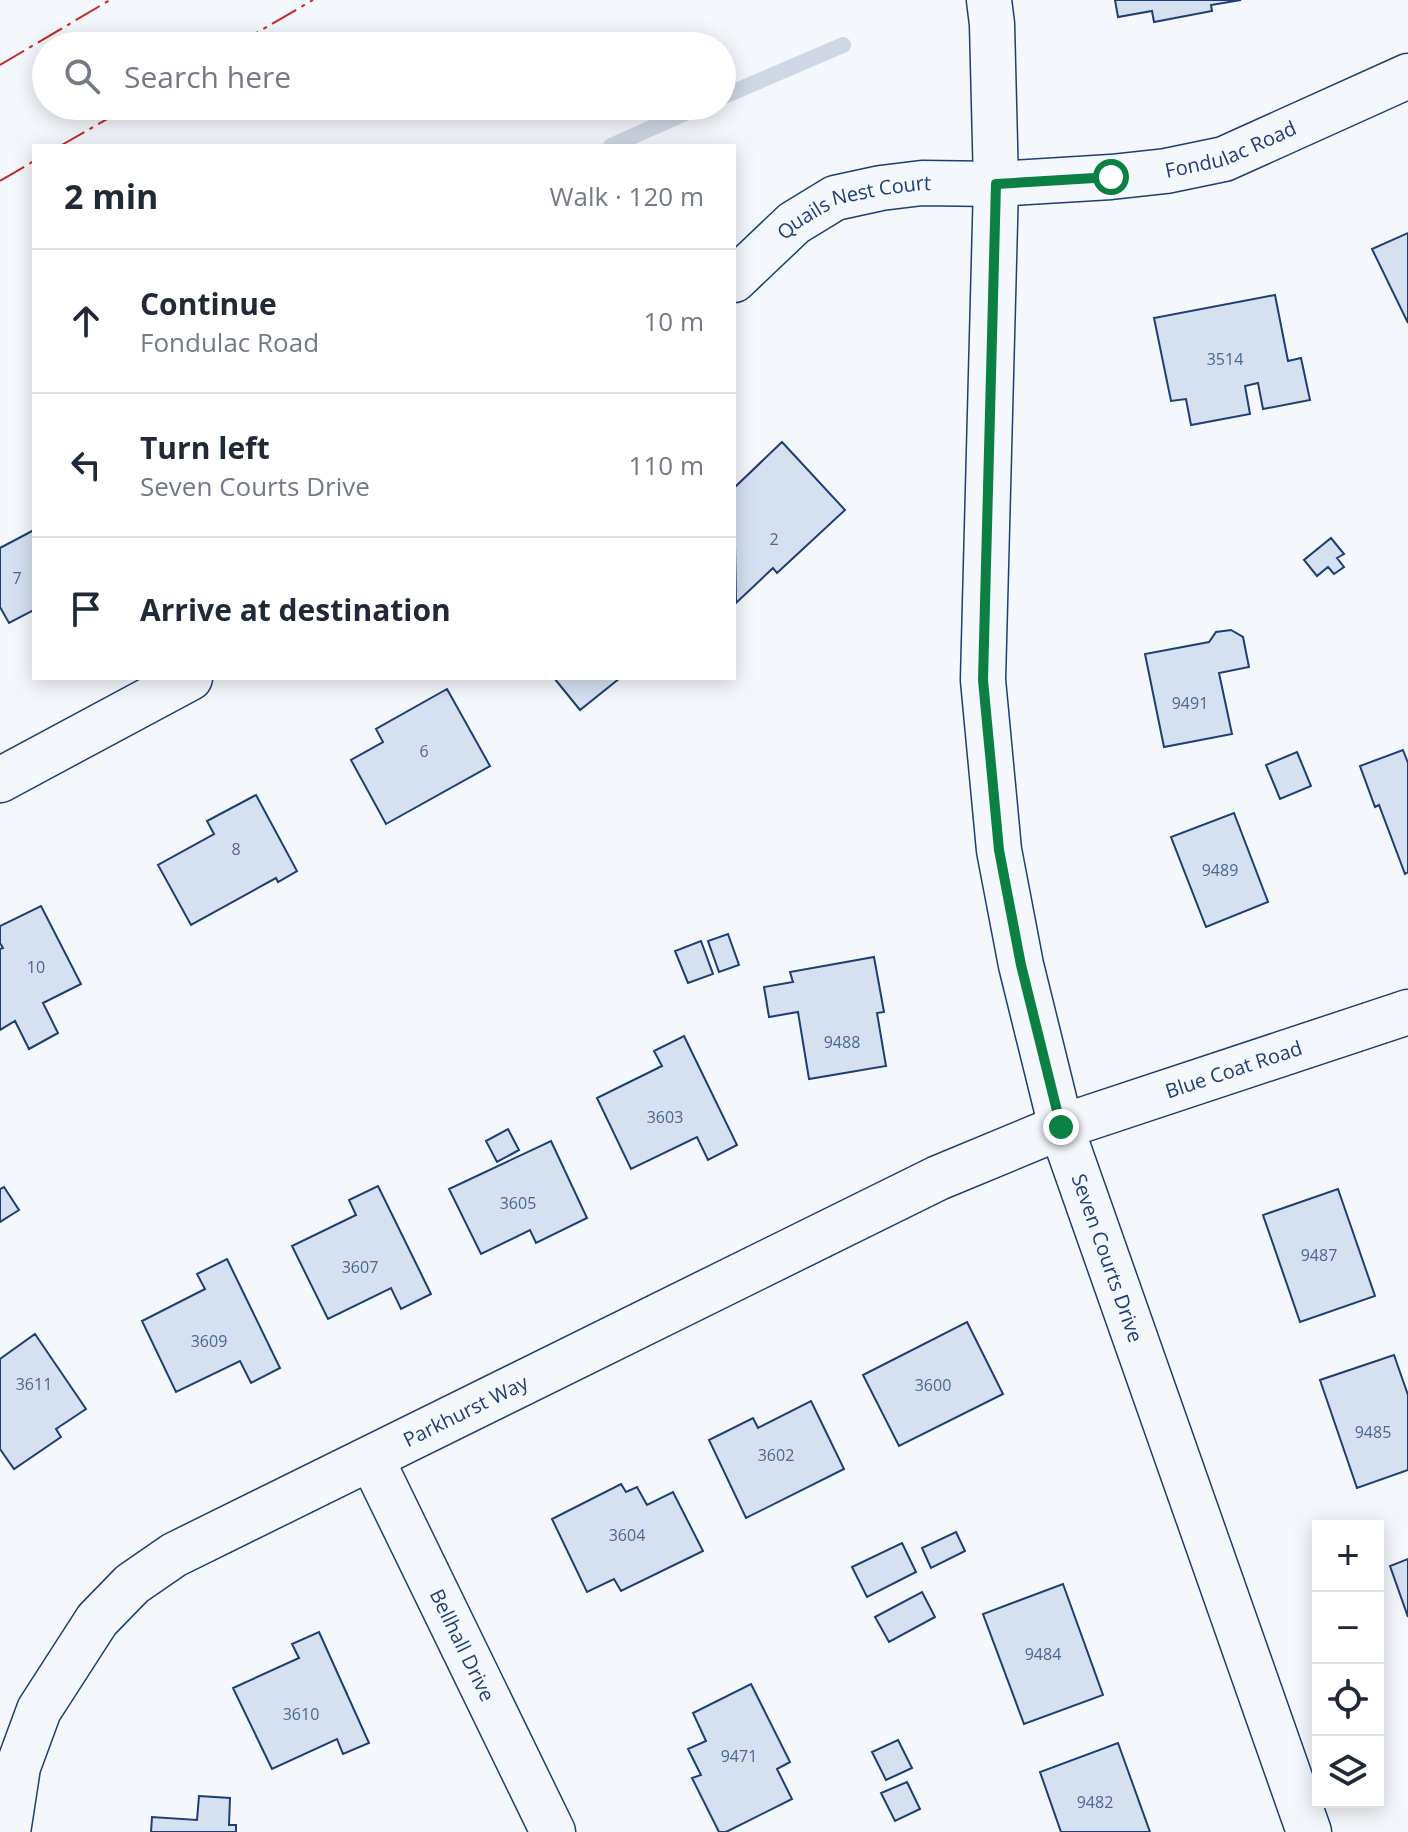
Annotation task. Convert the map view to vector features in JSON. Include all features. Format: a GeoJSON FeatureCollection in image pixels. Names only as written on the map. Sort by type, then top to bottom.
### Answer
{"type":"FeatureCollection","features":[{"type":"Feature","properties":{"kind":"street","name":"Seven Courts Drive"},"geometry":{"type":"LineString","coordinates":[[989,0],[996,184],[983,680],[999,850],[1021,965],[1061,1127],[1309,1832]]}},
{"type":"Feature","properties":{"kind":"street","name":"Fondulac Road"},"geometry":{"type":"LineString","coordinates":[[996,184],[1166,171],[1224,159],[1408,76]]}},
{"type":"Feature","properties":{"kind":"street","name":"Quails Nest Court"},"geometry":{"type":"LineString","coordinates":[[736,278],[794,223],[835,198],[922,183],[996,184]]}},
{"type":"Feature","properties":{"kind":"street"},"geometry":{"type":"LineString","coordinates":[[0,780],[186,680]]}},
{"type":"Feature","properties":{"kind":"street","name":"Blue Coat Road"},"geometry":{"type":"LineString","coordinates":[[1061,1127],[1408,1012]]}},
{"type":"Feature","properties":{"kind":"street","name":"Parkhurst Way"},"geometry":{"type":"LineString","coordinates":[[8,1832],[18,1767],[39,1710],[97,1620],[132,1584],[174,1555],[372,1460],[938,1178],[1061,1127]]}},
{"type":"Feature","properties":{"kind":"street","name":"Bellhall Drive"},"geometry":{"type":"LineString","coordinates":[[372,1460],[553,1832]]}},
{"type":"Feature","properties":{"kind":"building"},"geometry":{"type":"Polygon","coordinates":[[[1115,0],[1241,0],[1211,5],[1212,11],[1154,22],[1152,11],[1118,17],[1115,0]]]}},
{"type":"Feature","properties":{"kind":"building"},"geometry":{"type":"Polygon","coordinates":[[[1408,233],[1408,323],[1372,249],[1408,233]]]}},
{"type":"Feature","properties":{"kind":"building"},"geometry":{"type":"Polygon","coordinates":[[[1275,295],[1288,361],[1301,358],[1310,400],[1263,409],[1258,383],[1245,386],[1250,414],[1191,425],[1186,399],[1171,401],[1154,318],[1275,295]]]}},
{"type":"Feature","properties":{"kind":"building"},"geometry":{"type":"Polygon","coordinates":[[[782,442],[845,510],[777,573],[773,568],[736,603],[736,486],[782,442]]]}},
{"type":"Feature","properties":{"kind":"building"},"geometry":{"type":"Polygon","coordinates":[[[32,531],[32,611],[9,623],[0,607],[0,548],[32,531]]]}},
{"type":"Feature","properties":{"kind":"building"},"geometry":{"type":"Polygon","coordinates":[[[1331,538],[1344,554],[1337,558],[1344,567],[1334,574],[1328,567],[1317,576],[1304,560],[1331,538]]]}},
{"type":"Feature","properties":{"kind":"building"},"geometry":{"type":"Polygon","coordinates":[[[1231,630],[1243,637],[1249,667],[1219,673],[1232,734],[1164,747],[1145,654],[1209,642],[1216,632],[1231,630]]]}},
{"type":"Feature","properties":{"kind":"building"},"geometry":{"type":"Polygon","coordinates":[[[556,680],[618,680],[580,710],[556,680]]]}},
{"type":"Feature","properties":{"kind":"building"},"geometry":{"type":"Polygon","coordinates":[[[447,689],[490,766],[386,824],[351,760],[383,742],[376,729],[447,689]]]}},
{"type":"Feature","properties":{"kind":"building"},"geometry":{"type":"Polygon","coordinates":[[[1403,750],[1408,763],[1408,872],[1405,874],[1379,805],[1375,807],[1360,766],[1403,750]]]}},
{"type":"Feature","properties":{"kind":"building"},"geometry":{"type":"Polygon","coordinates":[[[1297,752],[1311,786],[1280,799],[1266,765],[1297,752]]]}},
{"type":"Feature","properties":{"kind":"building"},"geometry":{"type":"Polygon","coordinates":[[[256,795],[297,871],[278,882],[276,878],[191,925],[158,865],[214,834],[207,821],[256,795]]]}},
{"type":"Feature","properties":{"kind":"building"},"geometry":{"type":"Polygon","coordinates":[[[1234,813],[1268,902],[1206,927],[1171,837],[1234,813]]]}},
{"type":"Feature","properties":{"kind":"building"},"geometry":{"type":"Polygon","coordinates":[[[41,906],[81,984],[43,1003],[58,1033],[29,1049],[15,1021],[0,1030],[0,949],[3,948],[0,926],[41,906]]]}},
{"type":"Feature","properties":{"kind":"building"},"geometry":{"type":"Polygon","coordinates":[[[728,934],[739,965],[719,972],[708,941],[728,934]]]}},
{"type":"Feature","properties":{"kind":"building"},"geometry":{"type":"Polygon","coordinates":[[[701,941],[713,974],[688,983],[675,951],[701,941]]]}},
{"type":"Feature","properties":{"kind":"building"},"geometry":{"type":"Polygon","coordinates":[[[874,957],[884,1012],[877,1013],[886,1066],[809,1079],[798,1012],[769,1017],[764,987],[793,982],[790,972],[874,957]]]}},
{"type":"Feature","properties":{"kind":"building"},"geometry":{"type":"Polygon","coordinates":[[[684,1036],[737,1145],[708,1160],[697,1137],[631,1169],[597,1098],[662,1066],[654,1051],[684,1036]]]}},
{"type":"Feature","properties":{"kind":"building"},"geometry":{"type":"Polygon","coordinates":[[[508,1129],[519,1150],[497,1162],[486,1141],[508,1129]]]}},
{"type":"Feature","properties":{"kind":"building"},"geometry":{"type":"Polygon","coordinates":[[[551,1141],[587,1218],[536,1243],[530,1230],[481,1254],[449,1189],[551,1141]]]}},
{"type":"Feature","properties":{"kind":"building"},"geometry":{"type":"Polygon","coordinates":[[[378,1186],[431,1294],[401,1309],[391,1288],[328,1319],[292,1246],[356,1215],[349,1200],[378,1186]]]}},
{"type":"Feature","properties":{"kind":"building"},"geometry":{"type":"Polygon","coordinates":[[[4,1187],[19,1210],[0,1222],[0,1189],[4,1187]]]}},
{"type":"Feature","properties":{"kind":"building"},"geometry":{"type":"Polygon","coordinates":[[[1338,1189],[1375,1296],[1300,1322],[1263,1215],[1338,1189]]]}},
{"type":"Feature","properties":{"kind":"building"},"geometry":{"type":"Polygon","coordinates":[[[227,1259],[280,1368],[251,1383],[240,1361],[176,1392],[142,1321],[205,1289],[197,1274],[227,1259]]]}},
{"type":"Feature","properties":{"kind":"building"},"geometry":{"type":"Polygon","coordinates":[[[967,1322],[1003,1394],[899,1446],[863,1375],[967,1322]]]}},
{"type":"Feature","properties":{"kind":"building"},"geometry":{"type":"Polygon","coordinates":[[[35,1334],[86,1409],[56,1429],[61,1437],[14,1469],[0,1449],[0,1359],[35,1334]]]}},
{"type":"Feature","properties":{"kind":"building"},"geometry":{"type":"Polygon","coordinates":[[[1394,1355],[1408,1395],[1408,1470],[1357,1488],[1320,1380],[1394,1355]]]}},
{"type":"Feature","properties":{"kind":"building"},"geometry":{"type":"Polygon","coordinates":[[[811,1401],[844,1469],[746,1518],[709,1440],[753,1418],[758,1428],[811,1401]]]}},
{"type":"Feature","properties":{"kind":"building"},"geometry":{"type":"Polygon","coordinates":[[[621,1484],[626,1492],[637,1487],[647,1505],[673,1492],[703,1551],[621,1591],[614,1579],[587,1592],[552,1519],[621,1484]]]}},
{"type":"Feature","properties":{"kind":"building"},"geometry":{"type":"Polygon","coordinates":[[[956,1532],[965,1551],[931,1568],[922,1548],[956,1532]]]}},
{"type":"Feature","properties":{"kind":"building"},"geometry":{"type":"Polygon","coordinates":[[[902,1543],[916,1572],[867,1597],[852,1567],[902,1543]]]}},
{"type":"Feature","properties":{"kind":"building"},"geometry":{"type":"Polygon","coordinates":[[[1408,1559],[1408,1617],[1390,1566],[1408,1559]]]}},
{"type":"Feature","properties":{"kind":"building"},"geometry":{"type":"Polygon","coordinates":[[[1063,1584],[1103,1695],[1024,1724],[983,1614],[1063,1584]]]}},
{"type":"Feature","properties":{"kind":"building"},"geometry":{"type":"Polygon","coordinates":[[[922,1592],[935,1617],[889,1642],[875,1617],[922,1592]]]}},
{"type":"Feature","properties":{"kind":"building"},"geometry":{"type":"Polygon","coordinates":[[[319,1632],[369,1743],[343,1754],[337,1739],[272,1769],[233,1688],[299,1658],[292,1644],[319,1632]]]}},
{"type":"Feature","properties":{"kind":"building"},"geometry":{"type":"Polygon","coordinates":[[[751,1684],[790,1762],[777,1769],[792,1799],[726,1832],[719,1832],[692,1778],[701,1775],[688,1749],[706,1741],[693,1713],[751,1684]]]}},
{"type":"Feature","properties":{"kind":"building"},"geometry":{"type":"Polygon","coordinates":[[[898,1740],[912,1768],[886,1780],[872,1752],[898,1740]]]}},
{"type":"Feature","properties":{"kind":"building"},"geometry":{"type":"Polygon","coordinates":[[[1118,1743],[1150,1832],[1061,1832],[1040,1772],[1118,1743]]]}},
{"type":"Feature","properties":{"kind":"building"},"geometry":{"type":"Polygon","coordinates":[[[907,1782],[920,1809],[895,1821],[881,1793],[907,1782]]]}},
{"type":"Feature","properties":{"kind":"building"},"geometry":{"type":"Polygon","coordinates":[[[199,1796],[230,1798],[229,1825],[236,1825],[236,1832],[151,1832],[152,1817],[197,1820],[199,1796]]]}},
{"type":"Feature","properties":{"kind":"waterway"},"geometry":{"type":"LineString","coordinates":[[736,91],[843,45]]}},
{"type":"Feature","properties":{"kind":"waterway"},"geometry":{"type":"LineString","coordinates":[[616,144],[670,120]]}},
{"type":"Feature","properties":{"kind":"power"},"geometry":{"type":"LineString","coordinates":[[56,32],[110,0]]}},
{"type":"Feature","properties":{"kind":"power"},"geometry":{"type":"LineString","coordinates":[[258,32],[313,0]]}},
{"type":"Feature","properties":{"kind":"power"},"geometry":{"type":"LineString","coordinates":[[0,65],[32,46]]}},
{"type":"Feature","properties":{"kind":"power"},"geometry":{"type":"LineString","coordinates":[[64,144],[106,120]]}},
{"type":"Feature","properties":{"kind":"power"},"geometry":{"type":"LineString","coordinates":[[0,181],[32,162]]}},
{"type":"Feature","properties":{"kind":"route"},"geometry":{"type":"LineString","coordinates":[[1061,1127],[1021,965],[999,850],[983,680],[996,184],[1111,177]]}}]}
